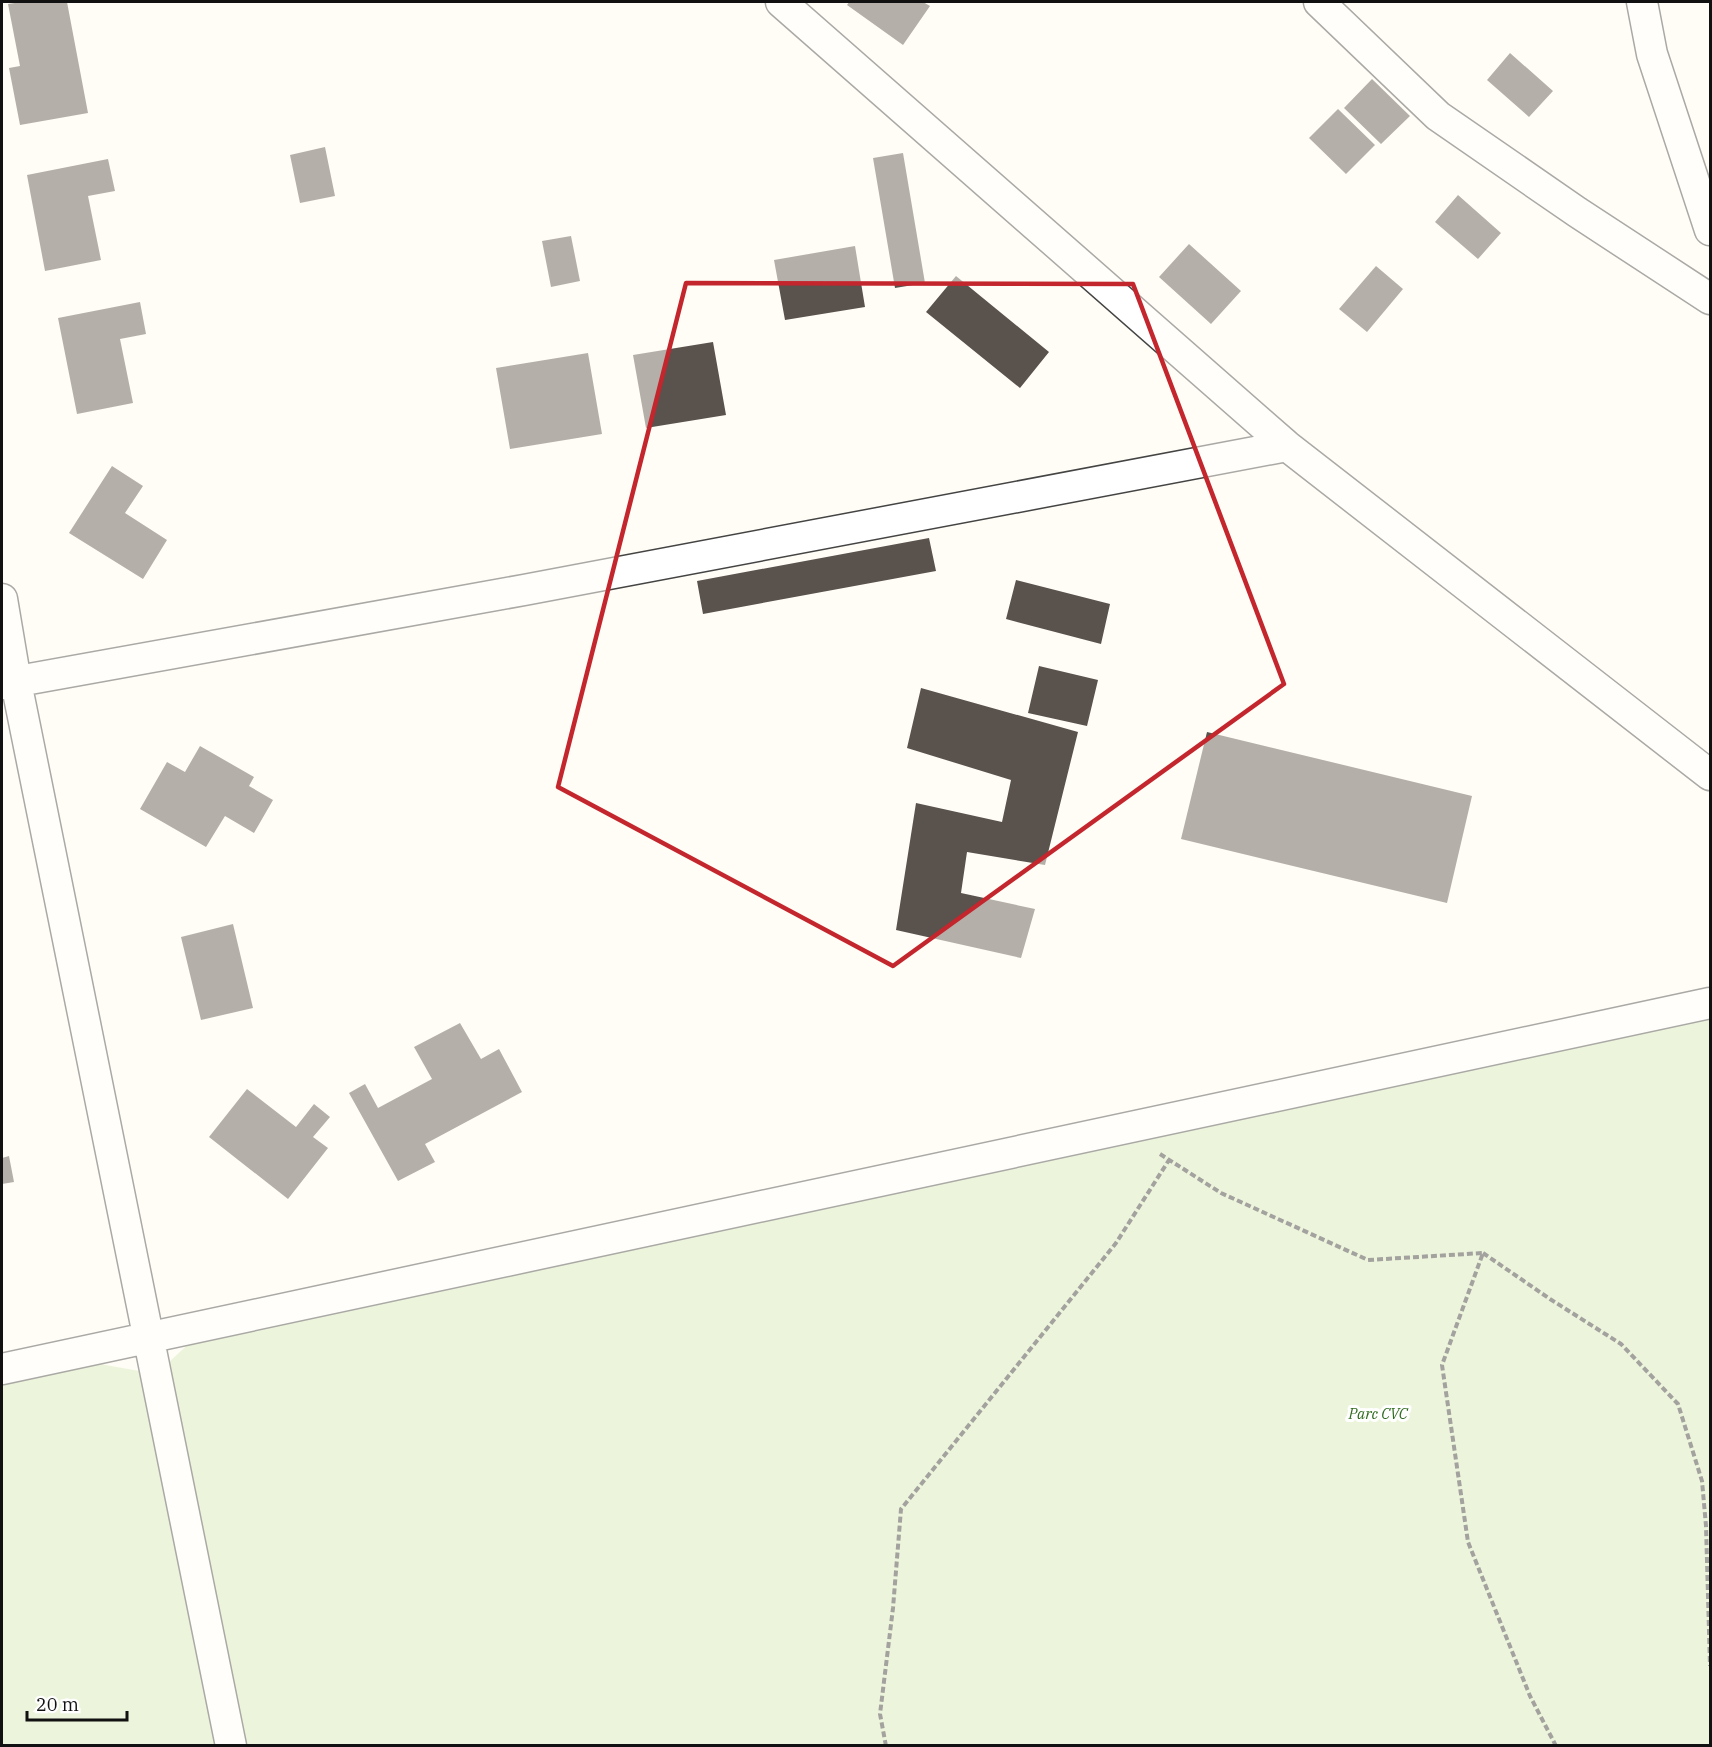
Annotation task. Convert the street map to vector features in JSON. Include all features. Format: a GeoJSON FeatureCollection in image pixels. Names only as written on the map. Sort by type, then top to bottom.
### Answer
{"type":"FeatureCollection","features":[{"type":"Feature","properties":{"kind":"street"},"geometry":{"type":"LineString","coordinates":[[781,2],[1287,446],[1710,775]]}},
{"type":"Feature","properties":{"kind":"street"},"geometry":{"type":"LineString","coordinates":[[1319,2],[1438,116],[1577,212],[1710,299]]}},
{"type":"Feature","properties":{"kind":"street"},"geometry":{"type":"LineString","coordinates":[[1642,2],[1652,54],[1710,230]]}},
{"type":"Feature","properties":{"kind":"street"},"geometry":{"type":"LineString","coordinates":[[9,683],[536,588],[1287,446]]}},
{"type":"Feature","properties":{"kind":"street"},"geometry":{"type":"LineString","coordinates":[[2,598],[9,683],[149,1338],[231,1746]]}},
{"type":"Feature","properties":{"kind":"street"},"geometry":{"type":"LineString","coordinates":[[2,1369],[1710,1003]]}},
{"type":"Feature","properties":{"kind":"path"},"geometry":{"type":"LineString","coordinates":[[1121,1129],[1221,1193],[1368,1260],[1483,1253],[1621,1344],[1678,1404],[1702,1480],[1706,1526],[1710,1666]]}},
{"type":"Feature","properties":{"kind":"path"},"geometry":{"type":"LineString","coordinates":[[886,1746],[880,1714],[893,1608],[901,1509],[1116,1243],[1169,1160]]}},
{"type":"Feature","properties":{"kind":"path"},"geometry":{"type":"LineString","coordinates":[[1483,1253],[1442,1365],[1468,1542],[1530,1696],[1556,1746]]}},
{"type":"Feature","properties":{"kind":"highlighted area"},"geometry":{"type":"Polygon","coordinates":[[[686,283],[1133,284],[1284,684],[893,966],[558,787],[686,283]]]}},
{"type":"Feature","properties":{"kind":"green space","name":"Parc CVC"},"geometry":{"type":"Polygon","coordinates":[[[1710,1003],[1710,1745],[2,1745],[2,1356],[27,1351],[156,1374],[209,1325],[1710,1003]]]}},
{"type":"Feature","properties":{"kind":"building"},"geometry":{"type":"Polygon","coordinates":[[[67,2],[88,113],[20,125],[9,68],[20,66],[8,4],[67,2]]]}},
{"type":"Feature","properties":{"kind":"building"},"geometry":{"type":"Polygon","coordinates":[[[849,2],[923,2],[930,6],[903,45],[847,5],[849,2]]]}},
{"type":"Feature","properties":{"kind":"building"},"geometry":{"type":"Polygon","coordinates":[[[1510,53],[1553,91],[1529,117],[1487,80],[1510,53]]]}},
{"type":"Feature","properties":{"kind":"building"},"geometry":{"type":"Polygon","coordinates":[[[1372,79],[1410,116],[1381,144],[1344,108],[1372,79]]]}},
{"type":"Feature","properties":{"kind":"building"},"geometry":{"type":"Polygon","coordinates":[[[1338,109],[1375,145],[1346,174],[1309,138],[1338,109]]]}},
{"type":"Feature","properties":{"kind":"building"},"geometry":{"type":"Polygon","coordinates":[[[325,147],[335,196],[300,203],[290,155],[325,147]]]}},
{"type":"Feature","properties":{"kind":"building"},"geometry":{"type":"Polygon","coordinates":[[[903,153],[925,283],[895,288],[873,158],[903,153]]]}},
{"type":"Feature","properties":{"kind":"building"},"geometry":{"type":"Polygon","coordinates":[[[108,159],[115,191],[88,196],[101,260],[45,271],[27,175],[108,159]]]}},
{"type":"Feature","properties":{"kind":"building"},"geometry":{"type":"Polygon","coordinates":[[[1458,195],[1501,233],[1478,259],[1435,222],[1458,195]]]}},
{"type":"Feature","properties":{"kind":"building"},"geometry":{"type":"Polygon","coordinates":[[[571,236],[580,281],[551,287],[542,241],[571,236]]]}},
{"type":"Feature","properties":{"kind":"building"},"geometry":{"type":"Polygon","coordinates":[[[1189,244],[1241,291],[1211,324],[1159,277],[1189,244]]]}},
{"type":"Feature","properties":{"kind":"building"},"geometry":{"type":"Polygon","coordinates":[[[855,246],[865,307],[785,320],[774,260],[855,246]]]}},
{"type":"Feature","properties":{"kind":"building"},"geometry":{"type":"Polygon","coordinates":[[[1376,266],[1403,289],[1367,332],[1339,309],[1376,266]]]}},
{"type":"Feature","properties":{"kind":"building"},"geometry":{"type":"Polygon","coordinates":[[[956,276],[1049,352],[1020,388],[926,312],[956,276]]]}},
{"type":"Feature","properties":{"kind":"building"},"geometry":{"type":"Polygon","coordinates":[[[140,302],[146,334],[120,339],[133,403],[77,414],[58,318],[140,302]]]}},
{"type":"Feature","properties":{"kind":"building"},"geometry":{"type":"Polygon","coordinates":[[[713,342],[726,415],[646,428],[633,355],[713,342]]]}},
{"type":"Feature","properties":{"kind":"building"},"geometry":{"type":"Polygon","coordinates":[[[588,353],[602,434],[510,449],[496,368],[588,353]]]}},
{"type":"Feature","properties":{"kind":"building"},"geometry":{"type":"Polygon","coordinates":[[[112,466],[143,486],[125,513],[167,540],[143,579],[69,533],[112,466]]]}},
{"type":"Feature","properties":{"kind":"building"},"geometry":{"type":"Polygon","coordinates":[[[929,538],[936,571],[703,614],[697,581],[929,538]]]}},
{"type":"Feature","properties":{"kind":"building"},"geometry":{"type":"Polygon","coordinates":[[[1016,580],[1110,604],[1101,644],[1006,619],[1016,580]]]}},
{"type":"Feature","properties":{"kind":"building"},"geometry":{"type":"Polygon","coordinates":[[[1039,666],[1098,680],[1087,726],[1028,713],[1039,666]]]}},
{"type":"Feature","properties":{"kind":"building"},"geometry":{"type":"Polygon","coordinates":[[[921,688],[1078,732],[1045,865],[967,852],[961,893],[1035,909],[1021,958],[896,930],[916,803],[1002,822],[1011,780],[907,748],[921,688]]]}},
{"type":"Feature","properties":{"kind":"building"},"geometry":{"type":"Polygon","coordinates":[[[1207,732],[1472,796],[1447,903],[1181,839],[1207,732]]]}},
{"type":"Feature","properties":{"kind":"building"},"geometry":{"type":"Polygon","coordinates":[[[200,746],[254,777],[249,786],[273,800],[254,833],[225,816],[206,847],[140,809],[167,762],[185,772],[200,746]]]}},
{"type":"Feature","properties":{"kind":"building"},"geometry":{"type":"Polygon","coordinates":[[[233,924],[253,1008],[201,1020],[181,937],[233,924]]]}},
{"type":"Feature","properties":{"kind":"building"},"geometry":{"type":"Polygon","coordinates":[[[460,1023],[481,1059],[499,1049],[522,1092],[425,1144],[435,1162],[398,1181],[349,1093],[365,1084],[378,1108],[432,1079],[414,1047],[460,1023]]]}},
{"type":"Feature","properties":{"kind":"building"},"geometry":{"type":"Polygon","coordinates":[[[247,1089],[296,1127],[314,1104],[330,1117],[313,1137],[328,1148],[288,1199],[209,1137],[247,1089]]]}},
{"type":"Feature","properties":{"kind":"building"},"geometry":{"type":"Polygon","coordinates":[[[9,1156],[14,1182],[2,1184],[2,1158],[9,1156]]]}}]}
